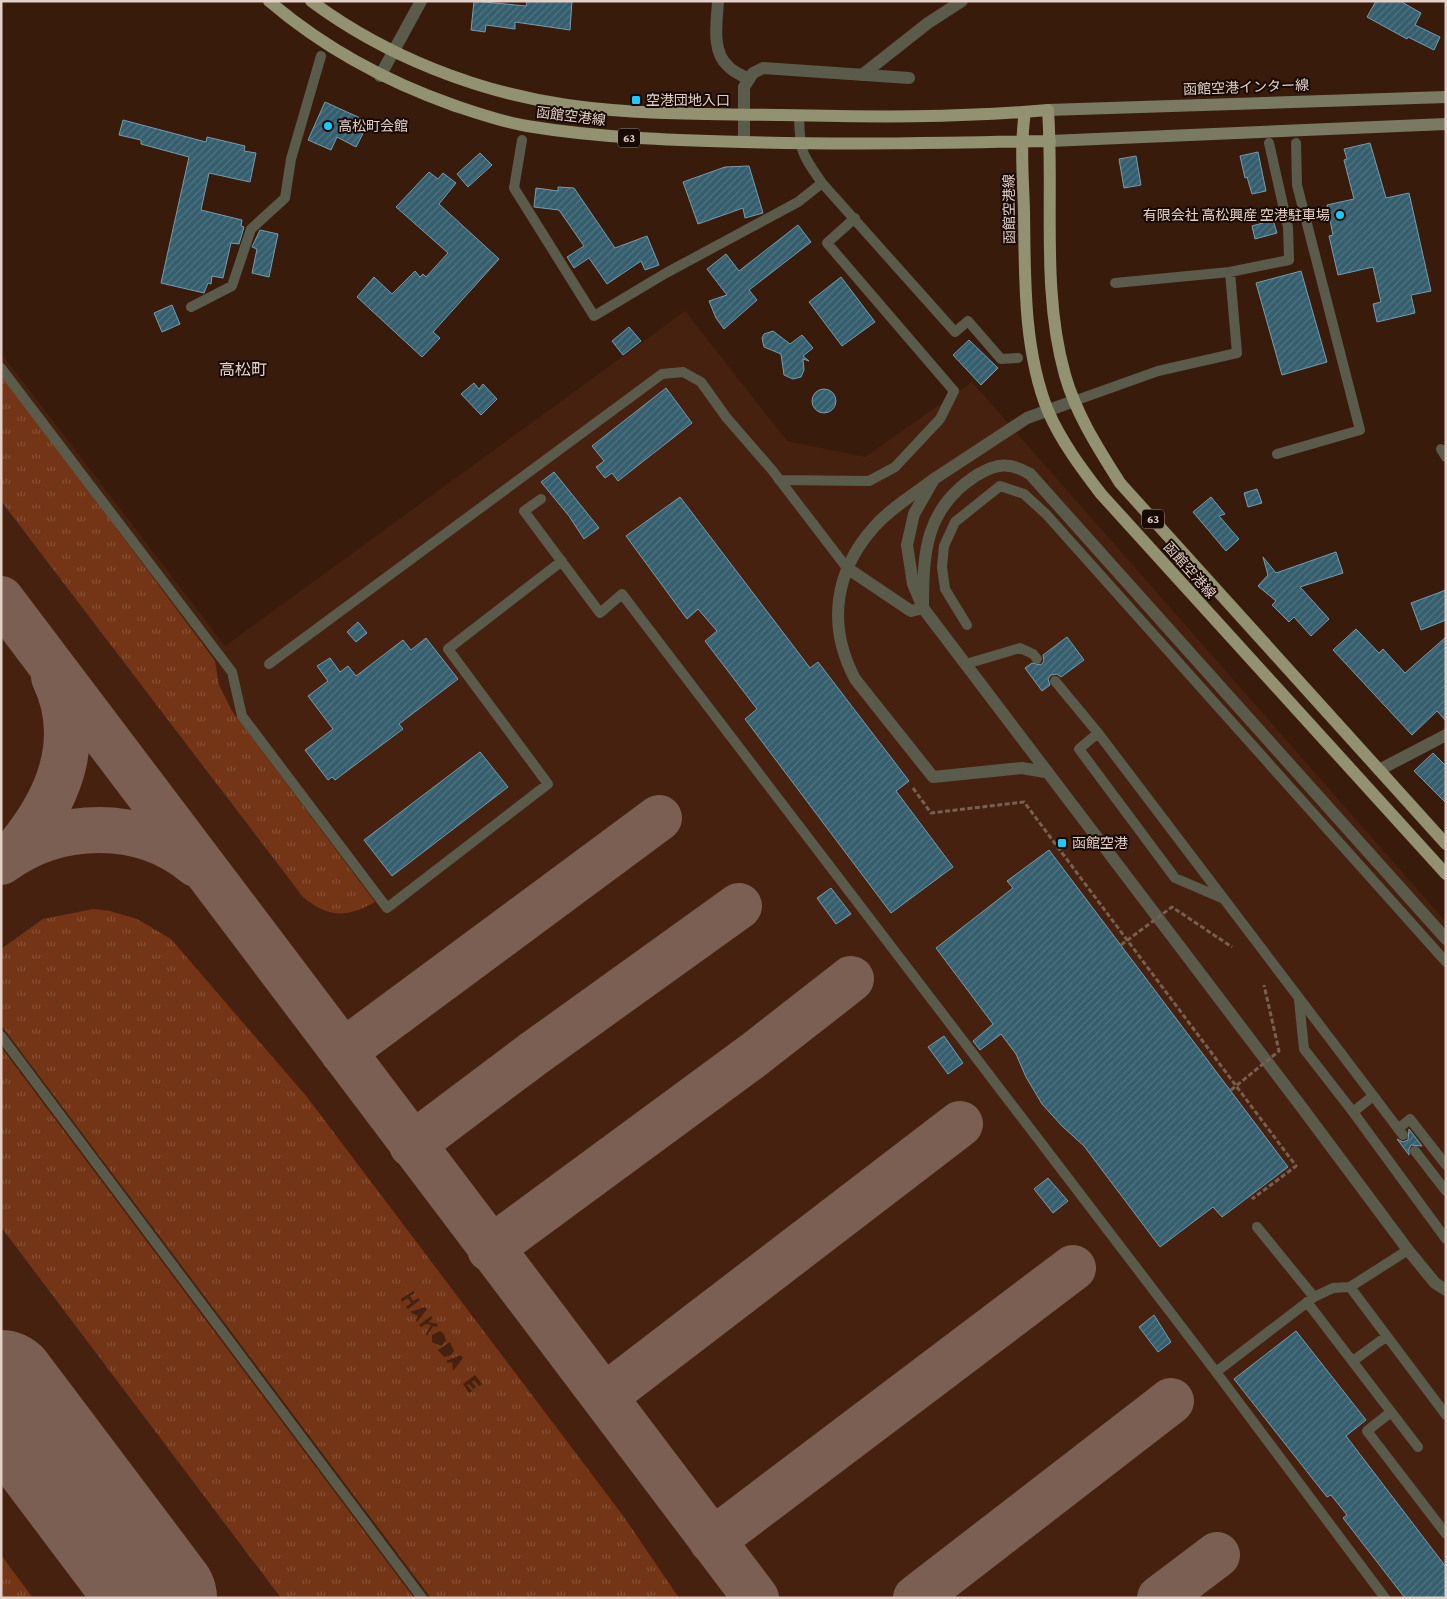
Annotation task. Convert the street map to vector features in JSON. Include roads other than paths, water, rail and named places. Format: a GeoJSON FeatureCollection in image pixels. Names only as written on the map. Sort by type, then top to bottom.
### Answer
{"type":"FeatureCollection","features":[{"type":"Feature","properties":{"kind":"main road","name":"函館空港線"},"geometry":{"type":"LineString","coordinates":[[269,1],[327,46],[380,76],[418,93],[477,113],[525,126],[658,141],[800,145],[1050,141]]}},
{"type":"Feature","properties":{"kind":"main road","name":"函館空港線"},"geometry":{"type":"LineString","coordinates":[[311,1],[357,31],[394,51],[472,82],[566,105],[617,110],[799,116],[999,115],[1048,110],[1051,288],[1059,347],[1074,401],[1089,433],[1120,483],[1446,844]]}},
{"type":"Feature","properties":{"kind":"main road","name":"函館空港インター線"},"geometry":{"type":"LineString","coordinates":[[1048,110],[1446,97]]}},
{"type":"Feature","properties":{"kind":"main road","name":"函館空港線"},"geometry":{"type":"LineString","coordinates":[[1025,112],[1021,141],[1026,292],[1034,358],[1048,410],[1067,448],[1101,494],[1446,874]]}},
{"type":"Feature","properties":{"kind":"main road"},"geometry":{"type":"LineString","coordinates":[[1050,141],[1446,124]]}},
{"type":"Feature","properties":{"kind":"street"},"geometry":{"type":"LineString","coordinates":[[380,76],[421,1]]}},
{"type":"Feature","properties":{"kind":"street"},"geometry":{"type":"LineString","coordinates":[[718,1],[716,40],[720,55],[728,67],[748,79]]}},
{"type":"Feature","properties":{"kind":"street"},"geometry":{"type":"LineString","coordinates":[[862,75],[928,23],[962,1]]}},
{"type":"Feature","properties":{"kind":"street"},"geometry":{"type":"LineString","coordinates":[[744,142],[744,88],[748,79],[763,68],[909,78]]}},
{"type":"Feature","properties":{"kind":"street"},"geometry":{"type":"LineString","coordinates":[[1045,772],[1022,768],[933,777],[856,678],[847,663],[837,625],[847,568],[874,527],[934,480],[1003,432],[1027,418],[1074,401]]}},
{"type":"Feature","properties":{"kind":"street"},"geometry":{"type":"LineString","coordinates":[[923,608],[925,554],[932,526],[943,506],[961,487],[997,465],[1013,466],[1030,474],[1446,939]]}},
{"type":"Feature","properties":{"kind":"street"},"geometry":{"type":"LineString","coordinates":[[934,480],[914,514],[907,545],[913,584],[923,608],[1045,772],[1303,1108],[1408,1250],[1435,1283],[1446,1290]]}},
{"type":"Feature","properties":{"kind":"street"},"geometry":{"type":"LineString","coordinates":[[847,568],[911,611],[923,608]]}},
{"type":"Feature","properties":{"kind":"street"},"geometry":{"type":"LineString","coordinates":[[1379,770],[1446,736]]}},
{"type":"Feature","properties":{"kind":"lane"},"geometry":{"type":"LineString","coordinates":[[191,307],[232,286],[251,229],[285,198],[291,159],[321,56]]}},
{"type":"Feature","properties":{"kind":"lane"},"geometry":{"type":"LineString","coordinates":[[799,116],[800,145],[804,158],[822,183],[955,332],[968,321],[1001,359],[1018,358]]}},
{"type":"Feature","properties":{"kind":"lane"},"geometry":{"type":"LineString","coordinates":[[522,140],[514,188],[594,316],[666,273],[798,202],[822,183]]}},
{"type":"Feature","properties":{"kind":"lane"},"geometry":{"type":"LineString","coordinates":[[1277,454],[1360,430],[1296,185],[1296,142]]}},
{"type":"Feature","properties":{"kind":"lane"},"geometry":{"type":"LineString","coordinates":[[1115,283],[1230,272],[1289,260],[1288,226],[1269,143]]}},
{"type":"Feature","properties":{"kind":"lane"},"geometry":{"type":"LineString","coordinates":[[779,480],[869,482],[895,468],[940,419],[954,391],[827,242],[855,218]]}},
{"type":"Feature","properties":{"kind":"lane"},"geometry":{"type":"LineString","coordinates":[[1074,401],[1158,371],[1237,353],[1230,272]]}},
{"type":"Feature","properties":{"kind":"lane"},"geometry":{"type":"LineString","coordinates":[[1,368],[232,672],[242,716],[387,908],[548,784],[448,649],[562,561]]}},
{"type":"Feature","properties":{"kind":"lane"},"geometry":{"type":"LineString","coordinates":[[269,664],[662,374],[683,372],[701,382],[726,417],[779,480],[847,568]]}},
{"type":"Feature","properties":{"kind":"lane"},"geometry":{"type":"LineString","coordinates":[[967,625],[945,589],[942,567],[944,546],[956,522],[1000,486],[1024,494],[1046,514],[1446,962]]}},
{"type":"Feature","properties":{"kind":"lane"},"geometry":{"type":"LineString","coordinates":[[541,499],[524,511],[600,613],[622,594],[1216,1372],[1385,1598]]}},
{"type":"Feature","properties":{"kind":"lane"},"geometry":{"type":"LineString","coordinates":[[966,664],[1020,648],[1033,654],[1037,659]]}},
{"type":"Feature","properties":{"kind":"lane"},"geometry":{"type":"LineString","coordinates":[[1055,681],[1098,733],[1225,899],[1400,1132],[1410,1119],[1446,1165]]}},
{"type":"Feature","properties":{"kind":"lane"},"geometry":{"type":"LineString","coordinates":[[1098,733],[1079,749],[1175,878],[1225,899]]}},
{"type":"Feature","properties":{"kind":"lane"},"geometry":{"type":"LineString","coordinates":[[1299,999],[1304,1049],[1353,1112],[1446,1239]]}},
{"type":"Feature","properties":{"kind":"lane"},"geometry":{"type":"LineString","coordinates":[[1,1036],[422,1598]]}},
{"type":"Feature","properties":{"kind":"lane"},"geometry":{"type":"LineString","coordinates":[[1353,1112],[1373,1096]]}},
{"type":"Feature","properties":{"kind":"lane"},"geometry":{"type":"LineString","coordinates":[[1415,1151],[1446,1192]]}},
{"type":"Feature","properties":{"kind":"lane"},"geometry":{"type":"LineString","coordinates":[[1257,1227],[1311,1299],[1353,1362],[1418,1447]]}},
{"type":"Feature","properties":{"kind":"lane"},"geometry":{"type":"LineString","coordinates":[[1216,1372],[1311,1299],[1333,1288],[1350,1287],[1408,1250]]}},
{"type":"Feature","properties":{"kind":"lane"},"geometry":{"type":"LineString","coordinates":[[1350,1287],[1446,1415]]}},
{"type":"Feature","properties":{"kind":"lane"},"geometry":{"type":"LineString","coordinates":[[1353,1362],[1387,1336]]}},
{"type":"Feature","properties":{"kind":"lane"},"geometry":{"type":"LineString","coordinates":[[1391,1412],[1366,1431],[1446,1534]]}},
{"type":"Feature","properties":{"kind":"place","name":"空港団地入口"},"geometry":{"type":"Point","coordinates":[636,100]}},
{"type":"Feature","properties":{"kind":"place","name":"高松町会館"},"geometry":{"type":"Point","coordinates":[328,126]}},
{"type":"Feature","properties":{"kind":"place","name":"有限会社 高松興産 空港駐車場"},"geometry":{"type":"Point","coordinates":[1340,215]}},
{"type":"Feature","properties":{"kind":"place","name":"函館空港"},"geometry":{"type":"Point","coordinates":[1062,843]}},
{"type":"Feature","properties":{"kind":"district","name":"高松町"},"geometry":{"type":"Point","coordinates":[243,369]}}]}
